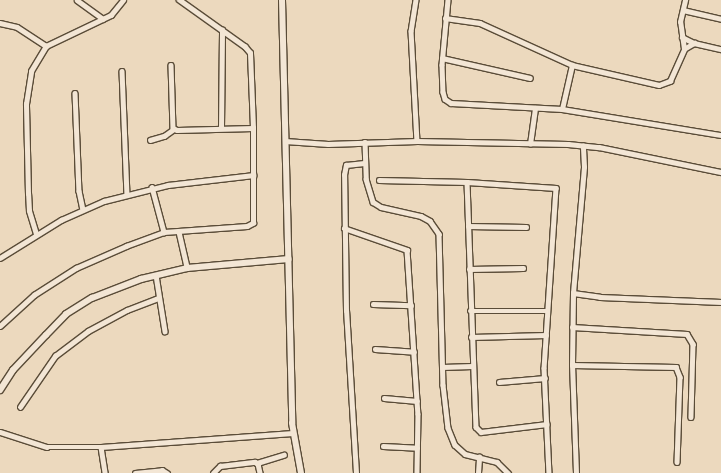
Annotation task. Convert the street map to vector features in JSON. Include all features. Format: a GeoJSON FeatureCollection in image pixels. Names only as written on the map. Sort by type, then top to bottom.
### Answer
{"type":"FeatureCollection","features":[{"type":"Feature","properties":{"kind":"street"},"geometry":{"type":"LineString","coordinates":[[77,0],[103,19]]}},
{"type":"Feature","properties":{"kind":"street"},"geometry":{"type":"LineString","coordinates":[[36,234],[29,211],[26,104],[31,71],[46,46],[103,19],[117,10],[123,0]]}},
{"type":"Feature","properties":{"kind":"street"},"geometry":{"type":"LineString","coordinates":[[0,326],[34,295],[76,268],[164,232],[247,226],[253,223],[253,128],[250,53],[222,30],[179,0]]}},
{"type":"Feature","properties":{"kind":"street"},"geometry":{"type":"LineString","coordinates":[[282,0],[292,433],[301,473]]}},
{"type":"Feature","properties":{"kind":"street"},"geometry":{"type":"LineString","coordinates":[[416,0],[410,31],[417,141]]}},
{"type":"Feature","properties":{"kind":"street"},"geometry":{"type":"LineString","coordinates":[[448,0],[442,58],[443,92],[445,99],[451,103],[562,109],[721,135]]}},
{"type":"Feature","properties":{"kind":"street"},"geometry":{"type":"LineString","coordinates":[[445,18],[480,23],[572,65],[659,85],[670,81],[684,49],[680,22],[685,0]]}},
{"type":"Feature","properties":{"kind":"street"},"geometry":{"type":"LineString","coordinates":[[683,10],[721,19]]}},
{"type":"Feature","properties":{"kind":"street"},"geometry":{"type":"LineString","coordinates":[[0,23],[17,27],[46,46]]}},
{"type":"Feature","properties":{"kind":"street"},"geometry":{"type":"LineString","coordinates":[[221,128],[222,30]]}},
{"type":"Feature","properties":{"kind":"street"},"geometry":{"type":"LineString","coordinates":[[682,36],[694,43],[721,49]]}},
{"type":"Feature","properties":{"kind":"street"},"geometry":{"type":"LineString","coordinates":[[684,49],[694,43]]}},
{"type":"Feature","properties":{"kind":"street"},"geometry":{"type":"LineString","coordinates":[[442,58],[530,78]]}},
{"type":"Feature","properties":{"kind":"street"},"geometry":{"type":"LineString","coordinates":[[171,65],[174,129]]}},
{"type":"Feature","properties":{"kind":"street"},"geometry":{"type":"LineString","coordinates":[[562,109],[572,65]]}},
{"type":"Feature","properties":{"kind":"street"},"geometry":{"type":"LineString","coordinates":[[122,71],[127,194]]}},
{"type":"Feature","properties":{"kind":"street"},"geometry":{"type":"LineString","coordinates":[[74,93],[78,192],[83,210]]}},
{"type":"Feature","properties":{"kind":"street"},"geometry":{"type":"LineString","coordinates":[[530,144],[535,108]]}},
{"type":"Feature","properties":{"kind":"street"},"geometry":{"type":"LineString","coordinates":[[150,140],[164,136],[174,129],[253,128]]}},
{"type":"Feature","properties":{"kind":"street"},"geometry":{"type":"LineString","coordinates":[[285,141],[328,144],[417,141],[583,146],[721,172]]}},
{"type":"Feature","properties":{"kind":"street"},"geometry":{"type":"LineString","coordinates":[[365,142],[364,163],[368,192],[373,202],[380,207],[421,216],[435,226],[439,234],[442,367],[448,428],[455,445],[465,454],[497,462],[508,473]]}},
{"type":"Feature","properties":{"kind":"street"},"geometry":{"type":"LineString","coordinates":[[576,473],[572,327],[573,293],[584,167],[583,146]]}},
{"type":"Feature","properties":{"kind":"street"},"geometry":{"type":"LineString","coordinates":[[356,473],[346,311],[344,228],[346,166],[364,163]]}},
{"type":"Feature","properties":{"kind":"street"},"geometry":{"type":"LineString","coordinates":[[0,258],[36,234],[83,210],[127,194],[152,187],[253,175]]}},
{"type":"Feature","properties":{"kind":"street"},"geometry":{"type":"LineString","coordinates":[[379,180],[467,182],[556,188],[546,335],[545,378],[549,473]]}},
{"type":"Feature","properties":{"kind":"street"},"geometry":{"type":"LineString","coordinates":[[467,182],[472,366],[478,430],[547,424]]}},
{"type":"Feature","properties":{"kind":"street"},"geometry":{"type":"LineString","coordinates":[[152,187],[164,232]]}},
{"type":"Feature","properties":{"kind":"street"},"geometry":{"type":"LineString","coordinates":[[468,226],[526,227]]}},
{"type":"Feature","properties":{"kind":"street"},"geometry":{"type":"LineString","coordinates":[[344,228],[408,250],[417,401],[417,473]]}},
{"type":"Feature","properties":{"kind":"street"},"geometry":{"type":"LineString","coordinates":[[178,232],[187,268]]}},
{"type":"Feature","properties":{"kind":"street"},"geometry":{"type":"LineString","coordinates":[[0,390],[13,370],[66,314],[92,298],[141,278],[187,268],[289,259]]}},
{"type":"Feature","properties":{"kind":"street"},"geometry":{"type":"LineString","coordinates":[[469,269],[523,268]]}},
{"type":"Feature","properties":{"kind":"street"},"geometry":{"type":"LineString","coordinates":[[156,275],[165,331]]}},
{"type":"Feature","properties":{"kind":"street"},"geometry":{"type":"LineString","coordinates":[[573,293],[600,297],[721,302]]}},
{"type":"Feature","properties":{"kind":"street"},"geometry":{"type":"LineString","coordinates":[[20,407],[54,356],[88,331],[126,310],[160,298]]}},
{"type":"Feature","properties":{"kind":"street"},"geometry":{"type":"LineString","coordinates":[[373,304],[411,305]]}},
{"type":"Feature","properties":{"kind":"street"},"geometry":{"type":"LineString","coordinates":[[470,311],[547,311]]}},
{"type":"Feature","properties":{"kind":"street"},"geometry":{"type":"LineString","coordinates":[[572,327],[687,334],[693,344],[691,417]]}},
{"type":"Feature","properties":{"kind":"street"},"geometry":{"type":"LineString","coordinates":[[471,337],[546,335]]}},
{"type":"Feature","properties":{"kind":"street"},"geometry":{"type":"LineString","coordinates":[[375,350],[414,352]]}},
{"type":"Feature","properties":{"kind":"street"},"geometry":{"type":"LineString","coordinates":[[572,365],[676,367],[680,377],[677,462]]}},
{"type":"Feature","properties":{"kind":"street"},"geometry":{"type":"LineString","coordinates":[[442,367],[472,366]]}},
{"type":"Feature","properties":{"kind":"street"},"geometry":{"type":"LineString","coordinates":[[499,382],[545,378]]}},
{"type":"Feature","properties":{"kind":"street"},"geometry":{"type":"LineString","coordinates":[[384,398],[417,401]]}},
{"type":"Feature","properties":{"kind":"street"},"geometry":{"type":"LineString","coordinates":[[0,432],[47,448],[101,447],[292,433]]}},
{"type":"Feature","properties":{"kind":"street"},"geometry":{"type":"LineString","coordinates":[[383,446],[417,448]]}},
{"type":"Feature","properties":{"kind":"street"},"geometry":{"type":"LineString","coordinates":[[101,447],[105,473]]}},
{"type":"Feature","properties":{"kind":"street"},"geometry":{"type":"LineString","coordinates":[[214,473],[214,469],[220,466],[257,463],[284,455]]}},
{"type":"Feature","properties":{"kind":"street"},"geometry":{"type":"LineString","coordinates":[[478,473],[479,457]]}},
{"type":"Feature","properties":{"kind":"street"},"geometry":{"type":"LineString","coordinates":[[257,463],[260,473]]}},
{"type":"Feature","properties":{"kind":"street"},"geometry":{"type":"LineString","coordinates":[[135,473],[162,470],[167,473]]}}]}
